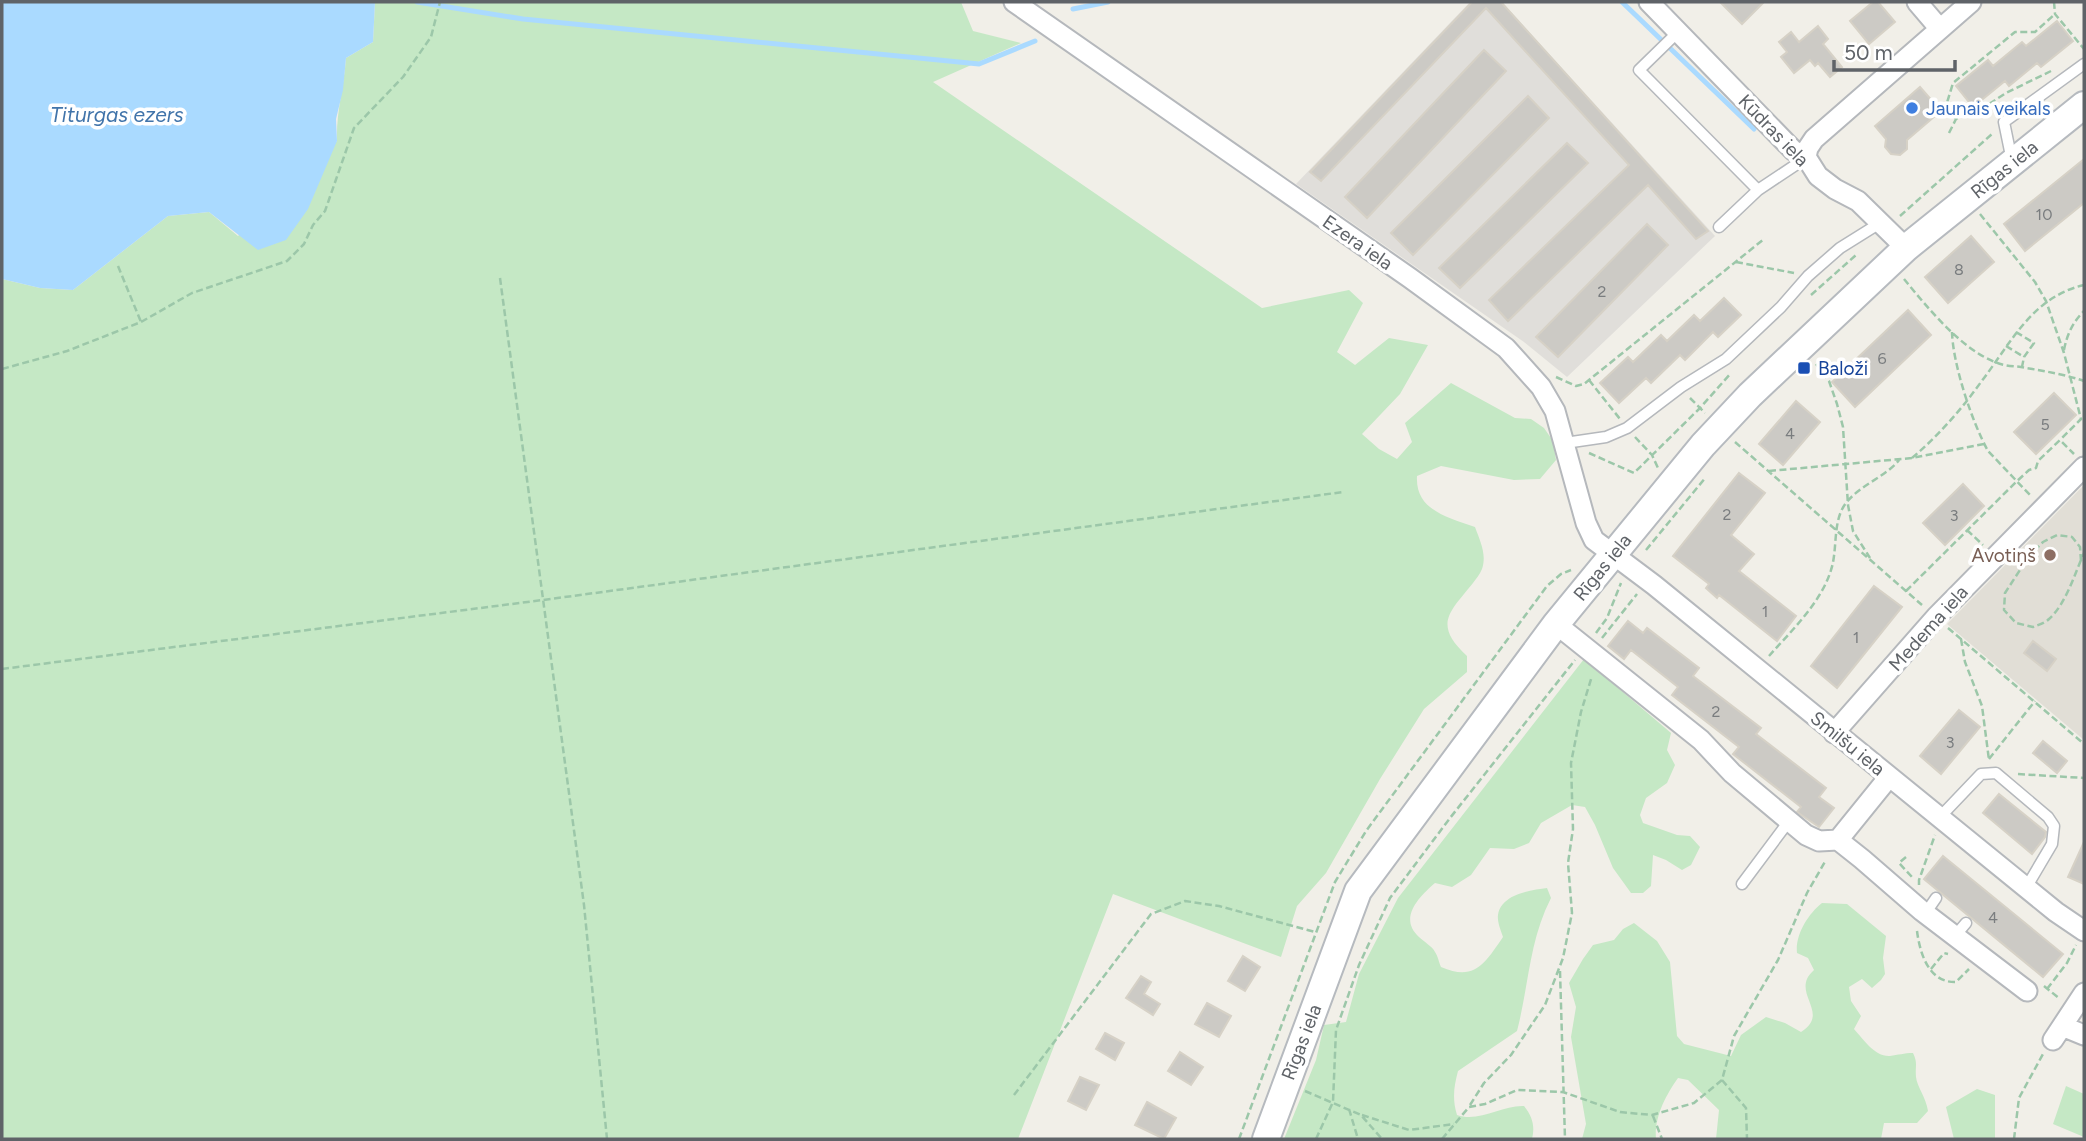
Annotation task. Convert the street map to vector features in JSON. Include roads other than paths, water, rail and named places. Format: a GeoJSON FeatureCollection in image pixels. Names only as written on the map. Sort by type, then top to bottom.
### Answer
{"type":"FeatureCollection","features":[{"type":"Feature","properties":{"kind":"main road","name":"Rīgas iela"},"geometry":{"type":"LineString","coordinates":[[1266,1139],[1358,891],[1556,624],[1623,560],[1733,412],[1906,248],[2084,105]]}},
{"type":"Feature","properties":{"kind":"street","name":"Ezera iela"},"geometry":{"type":"LineString","coordinates":[[1014,2],[1506,348],[1541,387],[1555,411],[1586,523],[1594,540],[1623,560]]}},
{"type":"Feature","properties":{"kind":"street","name":"Kūdras iela"},"geometry":{"type":"LineString","coordinates":[[1649,2],[1793,150],[1806,158],[1818,176],[1858,201],[1906,248]]}},
{"type":"Feature","properties":{"kind":"street"},"geometry":{"type":"LineString","coordinates":[[1917,2],[1940,29]]}},
{"type":"Feature","properties":{"kind":"street"},"geometry":{"type":"LineString","coordinates":[[1806,158],[1814,139],[1972,2]]}},
{"type":"Feature","properties":{"kind":"street","name":"Medema iela"},"geometry":{"type":"LineString","coordinates":[[1834,733],[1936,617],[2043,508],[2080,461]]}},
{"type":"Feature","properties":{"kind":"street","name":"Smilšu iela"},"geometry":{"type":"LineString","coordinates":[[1623,560],[2082,934]]}},
{"type":"Feature","properties":{"kind":"street"},"geometry":{"type":"LineString","coordinates":[[1556,624],[1701,740],[1732,773],[1807,835],[1819,841],[1838,840],[1928,908],[1959,938],[2021,984]]}},
{"type":"Feature","properties":{"kind":"street"},"geometry":{"type":"LineString","coordinates":[[1838,840],[1889,777]]}},
{"type":"Feature","properties":{"kind":"street"},"geometry":{"type":"LineString","coordinates":[[2084,993],[2057,1033],[2084,1035]]}},
{"type":"Feature","properties":{"kind":"lane"},"geometry":{"type":"LineString","coordinates":[[1679,31],[1639,70],[1758,190]]}},
{"type":"Feature","properties":{"kind":"lane"},"geometry":{"type":"LineString","coordinates":[[2012,163],[2004,121],[2084,64]]}},
{"type":"Feature","properties":{"kind":"lane"},"geometry":{"type":"LineString","coordinates":[[1719,227],[1758,190],[1806,158]]}},
{"type":"Feature","properties":{"kind":"lane"},"geometry":{"type":"LineString","coordinates":[[1565,443],[1606,437],[1627,428],[1681,387],[1726,359],[1781,307],[1808,276],[1840,248],[1881,222]]}},
{"type":"Feature","properties":{"kind":"lane"},"geometry":{"type":"LineString","coordinates":[[1940,817],[1981,774],[1996,773],[2054,825],[2052,844],[2026,887]]}},
{"type":"Feature","properties":{"kind":"lane"},"geometry":{"type":"LineString","coordinates":[[1742,884],[1789,821]]}},
{"type":"Feature","properties":{"kind":"water","name":"Titurgas ezers"},"geometry":{"type":"Polygon","coordinates":[[[2,2],[375,2],[373,42],[346,58],[343,90],[336,119],[337,141],[308,209],[286,240],[258,250],[209,212],[168,216],[73,290],[40,288],[2,279],[2,2]]]}},
{"type":"Feature","properties":{"kind":"waterway"},"geometry":{"type":"LineString","coordinates":[[417,2],[523,19],[979,64],[1035,41]]}},
{"type":"Feature","properties":{"kind":"waterway"},"geometry":{"type":"LineString","coordinates":[[1073,9],[1108,2]]}},
{"type":"Feature","properties":{"kind":"waterway"},"geometry":{"type":"LineString","coordinates":[[1622,2],[1754,129]]}},
{"type":"Feature","properties":{"kind":"place","name":"Jaunais veikals"},"geometry":{"type":"Point","coordinates":[1912,108]}},
{"type":"Feature","properties":{"kind":"place","name":"Baloži"},"geometry":{"type":"Point","coordinates":[1804,368]}},
{"type":"Feature","properties":{"kind":"place","name":"Avotiņš"},"geometry":{"type":"Point","coordinates":[2050,555]}}]}
